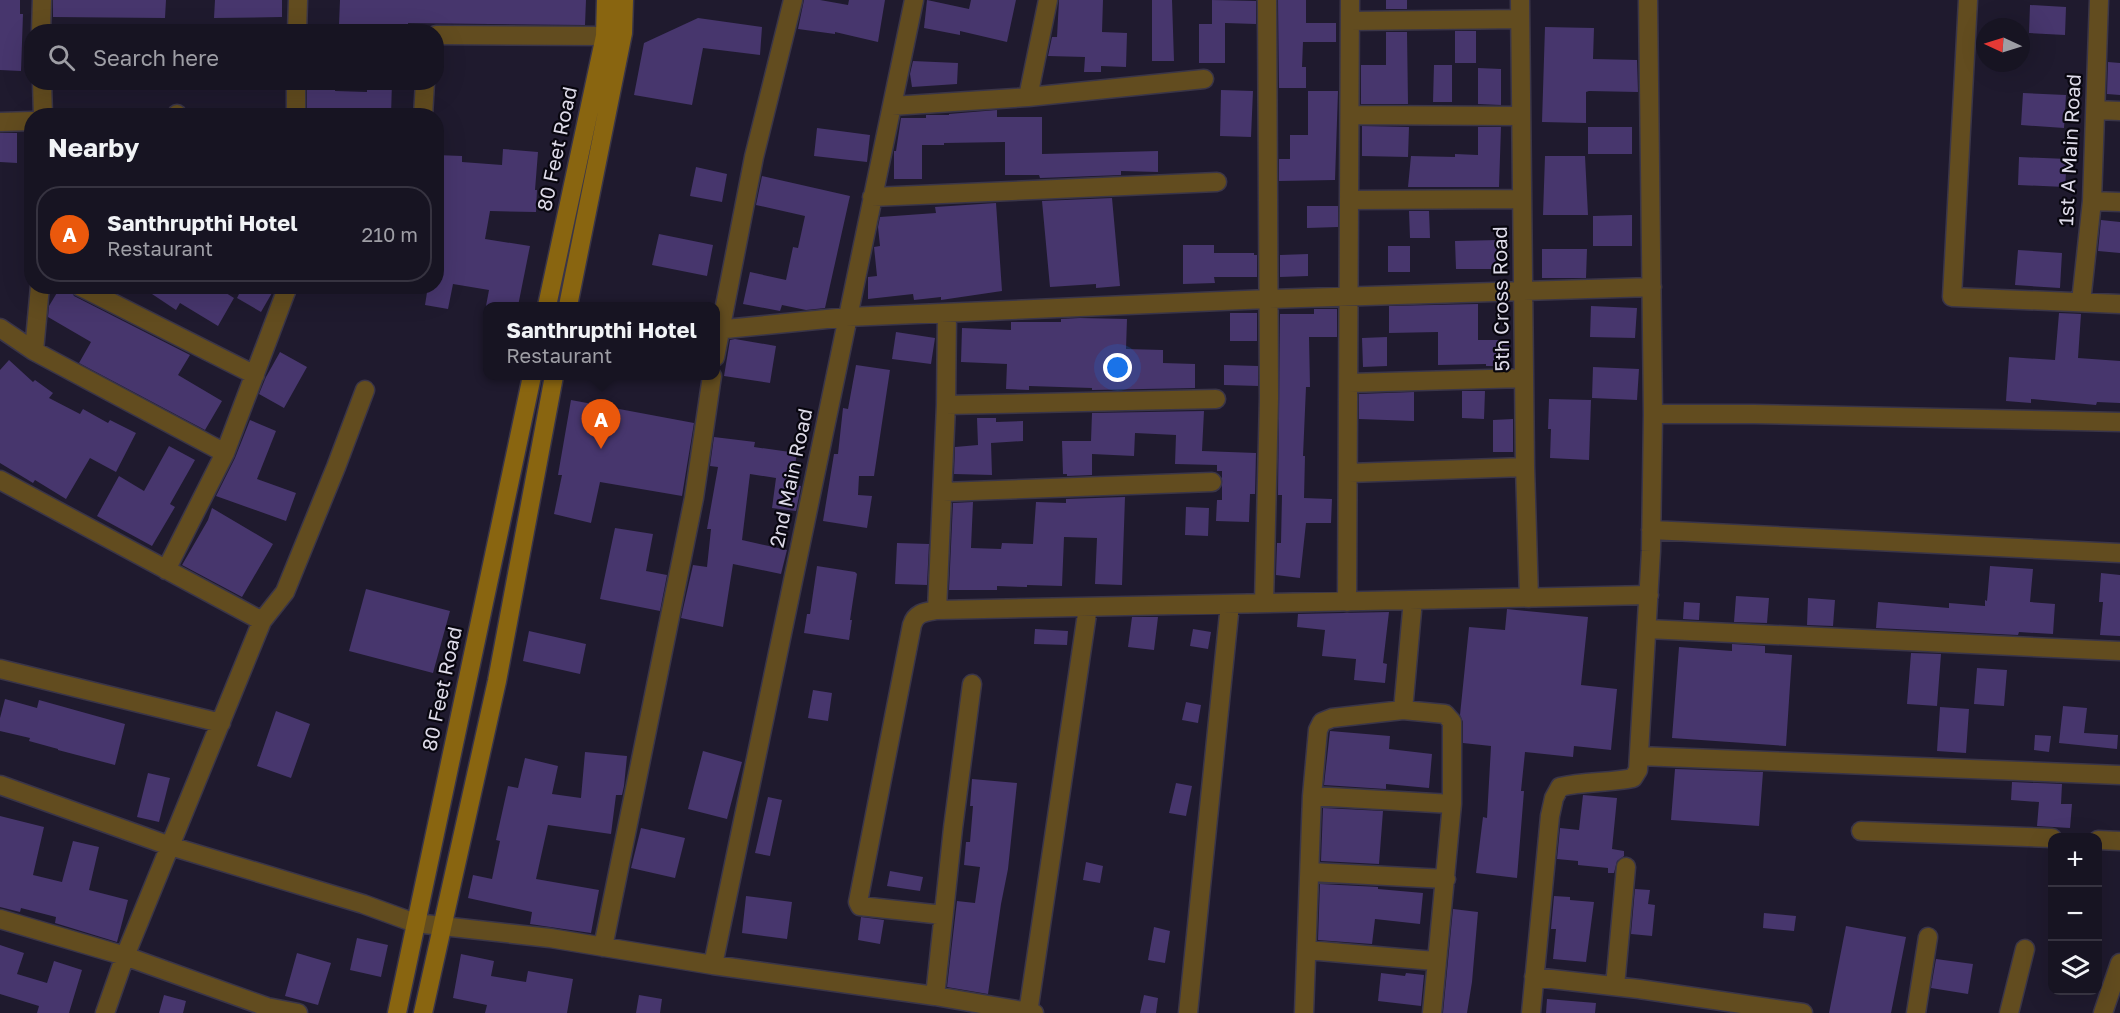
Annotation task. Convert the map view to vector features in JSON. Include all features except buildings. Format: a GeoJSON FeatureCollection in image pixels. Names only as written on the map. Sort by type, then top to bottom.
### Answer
{"type":"FeatureCollection","features":[{"type":"Feature","properties":{"kind":"main road","name":"80 Feet Road"},"geometry":{"type":"LineString","coordinates":[[548,302],[604,36],[606,0]]}},
{"type":"Feature","properties":{"kind":"main road","name":"80 Feet Road"},"geometry":{"type":"LineString","coordinates":[[569,302],[623,33],[624,0]]}},
{"type":"Feature","properties":{"kind":"main road","name":"80 Feet Road"},"geometry":{"type":"LineString","coordinates":[[398,1013],[415,923],[531,380]]}},
{"type":"Feature","properties":{"kind":"main road"},"geometry":{"type":"LineString","coordinates":[[423,1013],[497,681],[553,380]]}},
{"type":"Feature","properties":{"kind":"street"},"geometry":{"type":"LineString","coordinates":[[41,24],[42,0]]}},
{"type":"Feature","properties":{"kind":"street"},"geometry":{"type":"LineString","coordinates":[[297,24],[298,0]]}},
{"type":"Feature","properties":{"kind":"street"},"geometry":{"type":"LineString","coordinates":[[720,315],[754,157],[793,0]]}},
{"type":"Feature","properties":{"kind":"street","name":"2nd Main Road"},"geometry":{"type":"LineString","coordinates":[[713,965],[914,0]]}},
{"type":"Feature","properties":{"kind":"street"},"geometry":{"type":"LineString","coordinates":[[1028,97],[1048,0]]}},
{"type":"Feature","properties":{"kind":"street"},"geometry":{"type":"LineString","coordinates":[[1264,603],[1269,398],[1267,0]]}},
{"type":"Feature","properties":{"kind":"street"},"geometry":{"type":"LineString","coordinates":[[1347,602],[1351,200],[1350,0]]}},
{"type":"Feature","properties":{"kind":"street","name":"5th Cross Road"},"geometry":{"type":"LineString","coordinates":[[1520,0],[1525,467],[1529,598]]}},
{"type":"Feature","properties":{"kind":"street"},"geometry":{"type":"LineString","coordinates":[[1531,1013],[1550,816],[1554,798],[1560,787],[1576,783],[1612,783],[1633,777],[1638,770],[1652,530],[1653,414],[1648,0]]}},
{"type":"Feature","properties":{"kind":"street"},"geometry":{"type":"LineString","coordinates":[[1968,0],[1952,297],[2120,304]]}},
{"type":"Feature","properties":{"kind":"street","name":"1st A Main Road"},"geometry":{"type":"LineString","coordinates":[[2081,302],[2092,201],[2099,0]]}},
{"type":"Feature","properties":{"kind":"street"},"geometry":{"type":"LineString","coordinates":[[1350,21],[1520,19]]}},
{"type":"Feature","properties":{"kind":"street"},"geometry":{"type":"LineString","coordinates":[[444,35],[604,36]]}},
{"type":"Feature","properties":{"kind":"street"},"geometry":{"type":"LineString","coordinates":[[892,106],[1028,97],[1204,79]]}},
{"type":"Feature","properties":{"kind":"street"},"geometry":{"type":"LineString","coordinates":[[42,90],[43,108]]}},
{"type":"Feature","properties":{"kind":"street"},"geometry":{"type":"LineString","coordinates":[[296,90],[296,108]]}},
{"type":"Feature","properties":{"kind":"street"},"geometry":{"type":"LineString","coordinates":[[423,108],[425,90]]}},
{"type":"Feature","properties":{"kind":"street"},"geometry":{"type":"LineString","coordinates":[[2096,110],[2120,111]]}},
{"type":"Feature","properties":{"kind":"street"},"geometry":{"type":"LineString","coordinates":[[1350,115],[1521,116]]}},
{"type":"Feature","properties":{"kind":"street"},"geometry":{"type":"LineString","coordinates":[[0,122],[24,121]]}},
{"type":"Feature","properties":{"kind":"street"},"geometry":{"type":"LineString","coordinates":[[872,197],[1217,182]]}},
{"type":"Feature","properties":{"kind":"street"},"geometry":{"type":"LineString","coordinates":[[1351,200],[1522,199]]}},
{"type":"Feature","properties":{"kind":"street"},"geometry":{"type":"LineString","coordinates":[[2092,201],[2120,202]]}},
{"type":"Feature","properties":{"kind":"street"},"geometry":{"type":"LineString","coordinates":[[720,329],[848,317],[1268,298],[1652,287]]}},
{"type":"Feature","properties":{"kind":"street"},"geometry":{"type":"LineString","coordinates":[[34,351],[39,294]]}},
{"type":"Feature","properties":{"kind":"street"},"geometry":{"type":"LineString","coordinates":[[95,294],[255,375]]}},
{"type":"Feature","properties":{"kind":"street"},"geometry":{"type":"LineString","coordinates":[[166,570],[225,453],[285,294]]}},
{"type":"Feature","properties":{"kind":"street"},"geometry":{"type":"LineString","coordinates":[[937,610],[946,405],[947,314]]}},
{"type":"Feature","properties":{"kind":"street"},"geometry":{"type":"LineString","coordinates":[[0,328],[34,351],[225,453]]}},
{"type":"Feature","properties":{"kind":"street"},"geometry":{"type":"LineString","coordinates":[[1349,383],[1524,378]]}},
{"type":"Feature","properties":{"kind":"street"},"geometry":{"type":"LineString","coordinates":[[603,947],[694,498],[711,380]]}},
{"type":"Feature","properties":{"kind":"street"},"geometry":{"type":"LineString","coordinates":[[105,1013],[124,956],[262,621],[285,592],[365,390]]}},
{"type":"Feature","properties":{"kind":"street"},"geometry":{"type":"LineString","coordinates":[[946,405],[1216,399]]}},
{"type":"Feature","properties":{"kind":"street"},"geometry":{"type":"LineString","coordinates":[[1653,414],[1766,414],[2120,422]]}},
{"type":"Feature","properties":{"kind":"street"},"geometry":{"type":"LineString","coordinates":[[1349,473],[1525,467]]}},
{"type":"Feature","properties":{"kind":"street"},"geometry":{"type":"LineString","coordinates":[[0,480],[262,621]]}},
{"type":"Feature","properties":{"kind":"street"},"geometry":{"type":"LineString","coordinates":[[943,492],[1212,482]]}},
{"type":"Feature","properties":{"kind":"street"},"geometry":{"type":"LineString","coordinates":[[1652,530],[2120,553]]}},
{"type":"Feature","properties":{"kind":"street"},"geometry":{"type":"LineString","coordinates":[[943,915],[861,906],[858,902],[914,620],[921,613],[937,610],[1649,595]]}},
{"type":"Feature","properties":{"kind":"street"},"geometry":{"type":"LineString","coordinates":[[1403,710],[1413,600]]}},
{"type":"Feature","properties":{"kind":"street"},"geometry":{"type":"LineString","coordinates":[[1188,1013],[1230,604]]}},
{"type":"Feature","properties":{"kind":"street"},"geometry":{"type":"LineString","coordinates":[[0,785],[170,846],[363,904],[415,923],[550,938],[713,965],[934,996],[1030,1013],[1088,607]]}},
{"type":"Feature","properties":{"kind":"street"},"geometry":{"type":"LineString","coordinates":[[1647,629],[2120,651]]}},
{"type":"Feature","properties":{"kind":"street"},"geometry":{"type":"LineString","coordinates":[[0,669],[221,723]]}},
{"type":"Feature","properties":{"kind":"street"},"geometry":{"type":"LineString","coordinates":[[934,996],[972,684]]}},
{"type":"Feature","properties":{"kind":"street"},"geometry":{"type":"LineString","coordinates":[[1304,1013],[1312,796],[1318,730],[1322,722],[1403,710],[1445,714],[1452,722],[1452,804],[1446,879],[1435,961],[1432,1013]]}},
{"type":"Feature","properties":{"kind":"street"},"geometry":{"type":"LineString","coordinates":[[1639,756],[2120,775]]}},
{"type":"Feature","properties":{"kind":"street"},"geometry":{"type":"LineString","coordinates":[[1312,796],[1452,804]]}},
{"type":"Feature","properties":{"kind":"street"},"geometry":{"type":"LineString","coordinates":[[1862,831],[2048,838]]}},
{"type":"Feature","properties":{"kind":"street"},"geometry":{"type":"LineString","coordinates":[[2102,840],[2120,841]]}},
{"type":"Feature","properties":{"kind":"street"},"geometry":{"type":"LineString","coordinates":[[1615,986],[1626,867]]}},
{"type":"Feature","properties":{"kind":"street"},"geometry":{"type":"LineString","coordinates":[[1310,872],[1446,879]]}},
{"type":"Feature","properties":{"kind":"street"},"geometry":{"type":"LineString","coordinates":[[0,919],[124,956],[267,1007],[298,1013]]}},
{"type":"Feature","properties":{"kind":"street"},"geometry":{"type":"LineString","coordinates":[[1916,1013],[1928,937]]}},
{"type":"Feature","properties":{"kind":"street"},"geometry":{"type":"LineString","coordinates":[[2009,1013],[2025,949]]}},
{"type":"Feature","properties":{"kind":"street"},"geometry":{"type":"LineString","coordinates":[[1307,950],[1435,961]]}},
{"type":"Feature","properties":{"kind":"street"},"geometry":{"type":"LineString","coordinates":[[2103,1013],[2118,974]]}},
{"type":"Feature","properties":{"kind":"street"},"geometry":{"type":"LineString","coordinates":[[1534,977],[1615,986],[1803,1013]]}},
{"type":"Feature","properties":{"kind":"place","name":"Santhrupthi Hotel"},"geometry":{"type":"Point","coordinates":[601,449]}}]}
